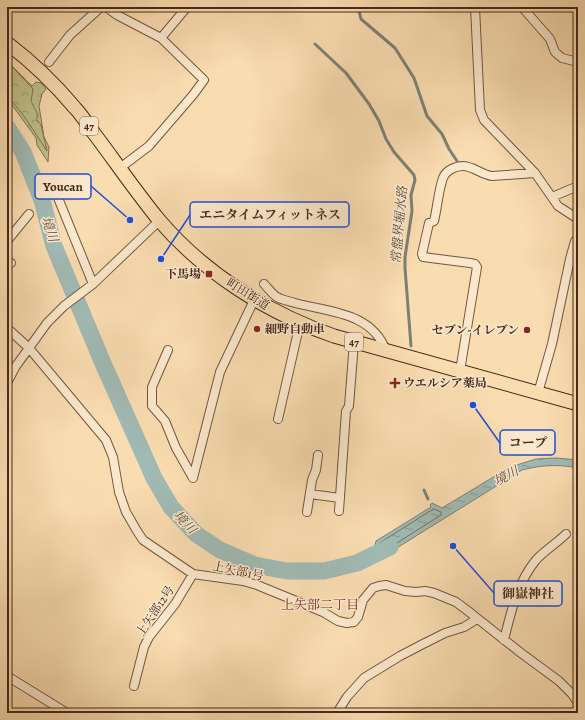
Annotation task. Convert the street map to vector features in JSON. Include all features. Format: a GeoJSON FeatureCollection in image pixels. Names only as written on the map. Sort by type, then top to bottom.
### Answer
{"type":"FeatureCollection","features":[{"type":"Feature","properties":{"kind":"main road","name":"町田街道"},"geometry":{"type":"LineString","coordinates":[[7,43],[34,65],[75,107],[139,195],[160,220],[195,255],[234,287],[254,300],[300,323],[354,342],[578,404]]}},
{"type":"Feature","properties":{"kind":"street"},"geometry":{"type":"LineString","coordinates":[[49,62],[70,35],[101,7]]}},
{"type":"Feature","properties":{"kind":"street"},"geometry":{"type":"LineString","coordinates":[[106,7],[117,15],[161,38],[204,80],[149,146],[120,168]]}},
{"type":"Feature","properties":{"kind":"street"},"geometry":{"type":"LineString","coordinates":[[161,38],[186,7]]}},
{"type":"Feature","properties":{"kind":"street"},"geometry":{"type":"LineString","coordinates":[[474,7],[480,110],[484,120],[535,173],[558,206],[578,219]]}},
{"type":"Feature","properties":{"kind":"street"},"geometry":{"type":"LineString","coordinates":[[522,7],[550,39],[555,52],[562,58],[578,62]]}},
{"type":"Feature","properties":{"kind":"street"},"geometry":{"type":"LineString","coordinates":[[460,371],[477,267],[475,264],[470,263],[423,257],[422,254],[429,223],[434,221],[443,177],[453,168],[463,166],[469,167],[485,175],[492,176],[535,173]]}},
{"type":"Feature","properties":{"kind":"street"},"geometry":{"type":"LineString","coordinates":[[552,197],[578,186]]}},
{"type":"Feature","properties":{"kind":"street"},"geometry":{"type":"LineString","coordinates":[[54,188],[91,285]]}},
{"type":"Feature","properties":{"kind":"street"},"geometry":{"type":"LineString","coordinates":[[7,241],[29,214]]}},
{"type":"Feature","properties":{"kind":"street"},"geometry":{"type":"LineString","coordinates":[[7,383],[16,366],[47,323],[66,305],[91,285],[160,220]]}},
{"type":"Feature","properties":{"kind":"street"},"geometry":{"type":"LineString","coordinates":[[538,393],[552,344],[570,259],[575,240],[578,238]]}},
{"type":"Feature","properties":{"kind":"street"},"geometry":{"type":"LineString","coordinates":[[264,284],[278,298],[310,307],[342,313],[357,319],[379,337],[384,343],[386,351]]}},
{"type":"Feature","properties":{"kind":"street"},"geometry":{"type":"LineString","coordinates":[[168,350],[152,387],[152,406],[165,421],[176,448],[192,478],[220,372],[254,300]]}},
{"type":"Feature","properties":{"kind":"street"},"geometry":{"type":"LineString","coordinates":[[278,419],[300,323]]}},
{"type":"Feature","properties":{"kind":"street","name":"上矢部1号"},"geometry":{"type":"LineString","coordinates":[[7,328],[29,348],[57,379],[81,410],[100,430],[113,457],[119,492],[126,512],[143,540],[193,574],[243,581],[257,585],[323,612],[338,621],[347,623],[354,622],[358,617],[363,600],[373,588],[386,586],[405,591],[425,591],[434,594],[456,602],[559,681],[572,694],[578,703]]}},
{"type":"Feature","properties":{"kind":"street"},"geometry":{"type":"LineString","coordinates":[[339,511],[346,411],[349,406],[354,342]]}},
{"type":"Feature","properties":{"kind":"street"},"geometry":{"type":"LineString","coordinates":[[307,512],[312,480],[316,470],[318,456]]}},
{"type":"Feature","properties":{"kind":"street"},"geometry":{"type":"LineString","coordinates":[[310,494],[340,498]]}},
{"type":"Feature","properties":{"kind":"street"},"geometry":{"type":"LineString","coordinates":[[504,640],[514,601],[526,575],[536,560],[566,534]]}},
{"type":"Feature","properties":{"kind":"street","name":"上矢部12号"},"geometry":{"type":"LineString","coordinates":[[134,686],[144,647],[149,637],[175,604],[193,574]]}},
{"type":"Feature","properties":{"kind":"street"},"geometry":{"type":"LineString","coordinates":[[337,713],[346,697],[364,678],[417,647],[446,633],[464,627],[477,619]]}},
{"type":"Feature","properties":{"kind":"street"},"geometry":{"type":"LineString","coordinates":[[7,676],[67,713]]}},
{"type":"Feature","properties":{"kind":"green space"},"geometry":{"type":"Polygon","coordinates":[[[7,61],[32,86],[36,82],[41,83],[46,89],[42,94],[39,106],[44,137],[49,147],[48,162],[37,145],[36,138],[7,98],[7,61]]]}},
{"type":"Feature","properties":{"kind":"green space"},"geometry":{"type":"Polygon","coordinates":[[[7,61],[33,89],[31,101],[37,113],[37,120],[41,125],[47,151],[24,116],[7,95],[7,61]]]}},
{"type":"Feature","properties":{"kind":"water"},"geometry":{"type":"Polygon","coordinates":[[[556,458],[578,460],[578,468],[550,466],[522,470],[400,546],[366,564],[374,550],[376,541],[431,507],[430,505],[432,503],[442,508],[510,467],[536,459],[556,458]]]}},
{"type":"Feature","properties":{"kind":"waterway"},"geometry":{"type":"LineString","coordinates":[[358,7],[361,19],[395,48],[414,78],[427,116],[442,134],[457,161]]}},
{"type":"Feature","properties":{"kind":"waterway","name":"常盤界堀水路"},"geometry":{"type":"LineString","coordinates":[[315,44],[346,73],[369,104],[394,152],[414,175],[415,180],[411,195],[412,211],[405,257],[411,346]]}},
{"type":"Feature","properties":{"kind":"waterway","name":"境川"},"geometry":{"type":"LineString","coordinates":[[7,127],[23,152],[42,200],[54,246],[102,361],[154,478],[171,507],[196,534],[220,550],[255,565],[287,571],[324,571],[357,563],[390,547]]}},
{"type":"Feature","properties":{"kind":"waterway","name":"常盤界堀水路"},"geometry":{"type":"LineString","coordinates":[[424,490],[428,499]]}},
{"type":"Feature","properties":{"kind":"place","name":"Youcan"},"geometry":{"type":"Point","coordinates":[130,220]}},
{"type":"Feature","properties":{"kind":"place","name":"エニタイムフィットネス"},"geometry":{"type":"Point","coordinates":[161,259]}},
{"type":"Feature","properties":{"kind":"place","name":"下馬場"},"geometry":{"type":"Point","coordinates":[209,274]}},
{"type":"Feature","properties":{"kind":"place","name":"細野自動車"},"geometry":{"type":"Point","coordinates":[257,329]}},
{"type":"Feature","properties":{"kind":"place","name":"セブン-イレブン"},"geometry":{"type":"Point","coordinates":[527,330]}},
{"type":"Feature","properties":{"kind":"place","name":"ウエルシア薬局"},"geometry":{"type":"Point","coordinates":[395,383]}},
{"type":"Feature","properties":{"kind":"place","name":"コープ"},"geometry":{"type":"Point","coordinates":[473,405]}},
{"type":"Feature","properties":{"kind":"place","name":"御嶽神社"},"geometry":{"type":"Point","coordinates":[453,546]}},
{"type":"Feature","properties":{"kind":"district","name":"上矢部二丁目"},"geometry":{"type":"Point","coordinates":[320,604]}}]}
